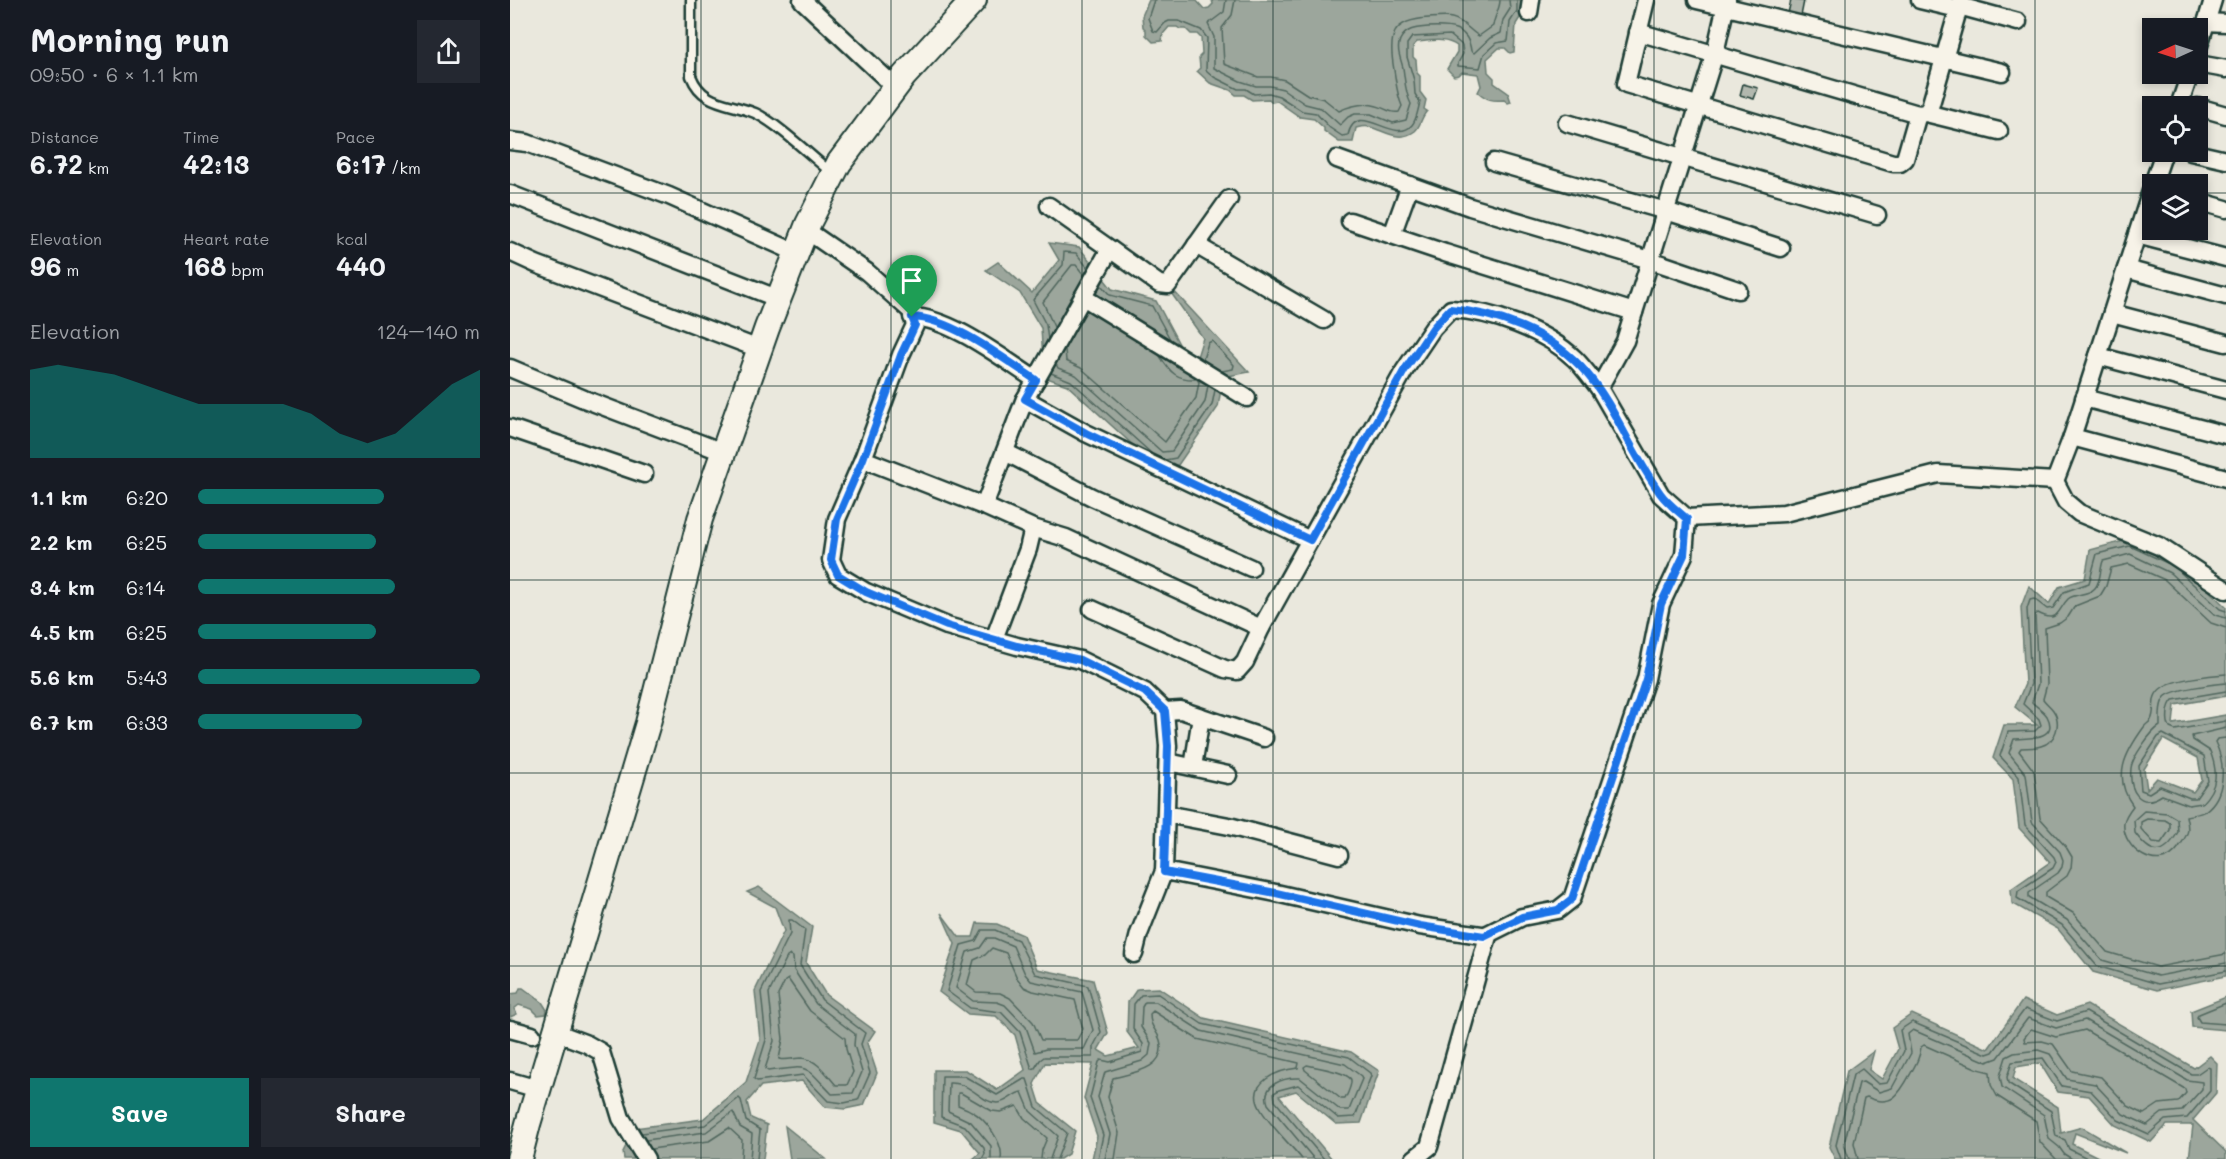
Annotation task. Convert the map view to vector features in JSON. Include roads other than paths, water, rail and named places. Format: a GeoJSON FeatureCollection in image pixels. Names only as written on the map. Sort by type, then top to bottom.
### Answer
{"type":"FeatureCollection","features":[{"type":"Feature","properties":{"kind":"street"},"geometry":{"type":"LineString","coordinates":[[802,0],[895,87]]}},
{"type":"Feature","properties":{"kind":"street"},"geometry":{"type":"LineString","coordinates":[[1646,0],[1626,84],[1893,163],[1900,163],[1905,159],[1922,113],[1930,107],[1960,5]]}},
{"type":"Feature","properties":{"kind":"street"},"geometry":{"type":"LineString","coordinates":[[1697,0],[1727,4],[2002,72]]}},
{"type":"Feature","properties":{"kind":"street"},"geometry":{"type":"LineString","coordinates":[[1920,0],[1960,5],[2018,22]]}},
{"type":"Feature","properties":{"kind":"street"},"geometry":{"type":"LineString","coordinates":[[2207,18],[2213,0]]}},
{"type":"Feature","properties":{"kind":"street"},"geometry":{"type":"LineString","coordinates":[[519,1159],[538,1089],[544,1033],[648,723],[700,519],[759,349],[806,230],[833,174],[867,122],[965,3]]}},
{"type":"Feature","properties":{"kind":"street"},"geometry":{"type":"LineString","coordinates":[[1599,388],[1625,342],[1715,53],[1727,4]]}},
{"type":"Feature","properties":{"kind":"street"},"geometry":{"type":"LineString","coordinates":[[2208,22],[2226,23]]}},
{"type":"Feature","properties":{"kind":"street"},"geometry":{"type":"LineString","coordinates":[[1638,32],[1922,113],[1999,131]]}},
{"type":"Feature","properties":{"kind":"street"},"geometry":{"type":"LineString","coordinates":[[2208,66],[2226,69]]}},
{"type":"Feature","properties":{"kind":"street"},"geometry":{"type":"LineString","coordinates":[[2208,110],[2226,115]]}},
{"type":"Feature","properties":{"kind":"street"},"geometry":{"type":"LineString","coordinates":[[1567,123],[1877,215]]}},
{"type":"Feature","properties":{"kind":"street"},"geometry":{"type":"LineString","coordinates":[[510,141],[527,143],[669,196],[797,253]]}},
{"type":"Feature","properties":{"kind":"street"},"geometry":{"type":"LineString","coordinates":[[2208,156],[2226,160]]}},
{"type":"Feature","properties":{"kind":"street"},"geometry":{"type":"LineString","coordinates":[[1337,159],[1470,207],[1650,260],[1738,290]]}},
{"type":"Feature","properties":{"kind":"street"},"geometry":{"type":"LineString","coordinates":[[1494,162],[1666,211],[1781,248]]}},
{"type":"Feature","properties":{"kind":"street"},"geometry":{"type":"LineString","coordinates":[[1392,235],[1410,185]]}},
{"type":"Feature","properties":{"kind":"street"},"geometry":{"type":"LineString","coordinates":[[510,194],[779,299]]}},
{"type":"Feature","properties":{"kind":"street"},"geometry":{"type":"LineString","coordinates":[[1048,206],[1159,284],[1168,285],[1229,199]]}},
{"type":"Feature","properties":{"kind":"street"},"geometry":{"type":"LineString","coordinates":[[2208,204],[2226,209]]}},
{"type":"Feature","properties":{"kind":"street"},"geometry":{"type":"LineString","coordinates":[[2142,220],[2072,437],[2055,481],[2066,502],[2079,513],[2159,546],[2226,590]]}},
{"type":"Feature","properties":{"kind":"street"},"geometry":{"type":"LineString","coordinates":[[1350,221],[1634,312]]}},
{"type":"Feature","properties":{"kind":"street"},"geometry":{"type":"LineString","coordinates":[[806,230],[867,272],[911,310],[915,325],[837,519],[831,560],[838,575],[866,592],[947,626],[1080,660],[1145,692],[1165,711],[1168,762],[1164,872],[1139,934],[1134,954]]}},
{"type":"Feature","properties":{"kind":"street"},"geometry":{"type":"LineString","coordinates":[[2137,236],[2226,258]]}},
{"type":"Feature","properties":{"kind":"street"},"geometry":{"type":"LineString","coordinates":[[1196,245],[1324,320]]}},
{"type":"Feature","properties":{"kind":"street"},"geometry":{"type":"LineString","coordinates":[[984,506],[1025,399],[1110,249]]}},
{"type":"Feature","properties":{"kind":"street"},"geometry":{"type":"LineString","coordinates":[[510,252],[759,349]]}},
{"type":"Feature","properties":{"kind":"street"},"geometry":{"type":"LineString","coordinates":[[2126,269],[2226,296]]}},
{"type":"Feature","properties":{"kind":"street"},"geometry":{"type":"LineString","coordinates":[[1083,297],[1247,398]]}},
{"type":"Feature","properties":{"kind":"street"},"geometry":{"type":"LineString","coordinates":[[1092,609],[1225,669],[1237,671],[1245,662],[1261,628],[1404,371],[1433,328],[1450,309],[1498,317],[1545,337],[1574,358],[1599,388],[1661,495],[1687,519],[1784,513],[1938,474],[2055,481]]}},
{"type":"Feature","properties":{"kind":"street"},"geometry":{"type":"LineString","coordinates":[[2112,313],[2226,343]]}},
{"type":"Feature","properties":{"kind":"street"},"geometry":{"type":"LineString","coordinates":[[912,317],[926,317],[937,321],[983,345],[1036,380]]}},
{"type":"Feature","properties":{"kind":"street"},"geometry":{"type":"LineString","coordinates":[[2098,356],[2226,390]]}},
{"type":"Feature","properties":{"kind":"street"},"geometry":{"type":"LineString","coordinates":[[510,368],[723,452]]}},
{"type":"Feature","properties":{"kind":"street"},"geometry":{"type":"LineString","coordinates":[[2085,398],[2226,435]]}},
{"type":"Feature","properties":{"kind":"street"},"geometry":{"type":"LineString","coordinates":[[1025,399],[1086,433],[1310,540]]}},
{"type":"Feature","properties":{"kind":"street"},"geometry":{"type":"LineString","coordinates":[[510,428],[644,474]]}},
{"type":"Feature","properties":{"kind":"street"},"geometry":{"type":"LineString","coordinates":[[2072,437],[2226,478]]}},
{"type":"Feature","properties":{"kind":"street"},"geometry":{"type":"LineString","coordinates":[[1005,452],[1092,497],[1251,568]]}},
{"type":"Feature","properties":{"kind":"street"},"geometry":{"type":"LineString","coordinates":[[863,459],[984,506],[1033,528],[1066,538],[1261,628]]}},
{"type":"Feature","properties":{"kind":"street"},"geometry":{"type":"LineString","coordinates":[[1484,936],[1522,917],[1558,910],[1572,899],[1646,679],[1661,604],[1684,555],[1687,519]]}},
{"type":"Feature","properties":{"kind":"street"},"geometry":{"type":"LineString","coordinates":[[994,639],[1028,549],[1033,528]]}},
{"type":"Feature","properties":{"kind":"street"},"geometry":{"type":"LineString","coordinates":[[1165,711],[1181,710],[1264,738]]}},
{"type":"Feature","properties":{"kind":"street"},"geometry":{"type":"LineString","coordinates":[[1193,767],[1201,717]]}},
{"type":"Feature","properties":{"kind":"street"},"geometry":{"type":"LineString","coordinates":[[1168,762],[1228,775]]}},
{"type":"Feature","properties":{"kind":"street"},"geometry":{"type":"LineString","coordinates":[[1166,814],[1229,826],[1339,855]]}},
{"type":"Feature","properties":{"kind":"street"},"geometry":{"type":"LineString","coordinates":[[1164,872],[1276,893],[1420,926],[1488,936],[1429,1147],[1414,1159]]}},
{"type":"Feature","properties":{"kind":"street"},"geometry":{"type":"LineString","coordinates":[[510,1029],[544,1033],[587,1044],[601,1052],[621,1118],[646,1159]]}},
{"type":"Feature","properties":{"kind":"street"},"geometry":{"type":"LineString","coordinates":[[510,1081],[538,1089]]}},
{"type":"Feature","properties":{"kind":"lane"},"geometry":{"type":"LineString","coordinates":[[691,0],[691,76],[696,88],[705,97],[756,113],[833,174]]}},
{"type":"Feature","properties":{"kind":"water"},"geometry":{"type":"Polygon","coordinates":[[[1149,0],[1196,0],[1204,9],[1213,4],[1212,0],[1523,0],[1523,13],[1516,24],[1514,52],[1510,53],[1505,48],[1499,48],[1487,59],[1488,72],[1494,78],[1494,83],[1508,93],[1511,102],[1490,99],[1478,92],[1481,86],[1478,74],[1462,72],[1454,76],[1447,69],[1457,52],[1457,46],[1432,40],[1417,42],[1413,46],[1413,57],[1420,76],[1420,92],[1426,100],[1424,109],[1427,111],[1417,129],[1409,134],[1398,136],[1370,127],[1359,127],[1356,128],[1353,142],[1339,142],[1324,131],[1324,128],[1314,119],[1300,117],[1277,101],[1252,100],[1210,83],[1197,71],[1200,68],[1199,57],[1202,54],[1201,38],[1197,34],[1191,34],[1186,29],[1169,27],[1163,34],[1162,41],[1153,42],[1146,35],[1143,27],[1142,16],[1149,0]]]}},
{"type":"Feature","properties":{"kind":"water"},"geometry":{"type":"Polygon","coordinates":[[[1049,243],[1079,247],[1112,289],[1156,301],[1186,357],[1197,357],[1203,338],[1157,273],[1249,372],[1223,377],[1218,407],[1178,465],[1156,466],[1067,385],[1044,377],[1041,328],[1020,293],[986,270],[998,262],[1032,293],[1059,260],[1049,243]]]}},
{"type":"Feature","properties":{"kind":"water"},"geometry":{"type":"Polygon","coordinates":[[[2131,539],[2179,562],[2226,607],[2226,696],[2175,705],[2173,724],[2226,715],[2226,976],[2157,990],[2093,972],[2058,929],[2012,903],[2011,889],[2050,862],[2019,828],[2013,779],[1993,758],[2004,725],[2037,725],[2015,707],[2025,684],[2021,607],[2029,586],[2049,604],[2059,587],[2085,579],[2090,550],[2131,539]],[[2163,739],[2144,769],[2147,789],[2157,778],[2193,792],[2202,780],[2198,758],[2163,739]]]}},
{"type":"Feature","properties":{"kind":"water"},"geometry":{"type":"Polygon","coordinates":[[[759,887],[812,927],[806,963],[826,995],[875,1031],[867,1043],[877,1073],[864,1105],[845,1109],[825,1107],[802,1081],[761,1086],[747,1102],[751,1118],[767,1125],[763,1159],[624,1159],[623,1152],[635,1128],[703,1119],[746,1082],[760,1040],[755,991],[784,931],[775,907],[747,892],[759,887]]]}},
{"type":"Feature","properties":{"kind":"water"},"geometry":{"type":"Polygon","coordinates":[[[941,913],[959,937],[973,937],[977,923],[997,924],[1023,935],[1037,969],[1093,980],[1108,1033],[1098,1050],[1108,1056],[1139,1048],[1127,1032],[1128,1002],[1137,989],[1159,988],[1204,1018],[1351,1052],[1379,1071],[1361,1123],[1336,1124],[1296,1091],[1279,1096],[1332,1159],[1092,1159],[1097,1136],[1084,1098],[1093,1064],[1045,1063],[1034,1084],[1040,1103],[1075,1131],[1068,1154],[1060,1159],[973,1159],[980,1153],[961,1130],[934,1122],[934,1070],[966,1070],[997,1090],[1025,1070],[1015,1035],[996,1016],[968,1014],[939,992],[955,944],[941,913]]]}},
{"type":"Feature","properties":{"kind":"water"},"geometry":{"type":"Polygon","coordinates":[[[520,988],[542,1002],[547,1010],[546,1014],[538,1015],[532,1009],[519,1005],[514,1009],[517,1014],[510,1017],[510,994],[518,993],[520,988]]]}},
{"type":"Feature","properties":{"kind":"water"},"geometry":{"type":"Polygon","coordinates":[[[2226,997],[2226,1030],[2192,1027],[2191,1011],[2226,997]]]}},
{"type":"Feature","properties":{"kind":"water"},"geometry":{"type":"Polygon","coordinates":[[[2023,1000],[2057,1015],[2087,1005],[2194,1068],[2210,1056],[2217,1063],[2216,1093],[2193,1120],[2226,1152],[2226,1159],[2189,1159],[2193,1125],[2167,1125],[2151,1142],[2115,1125],[2089,1096],[2058,1092],[2040,1063],[2016,1067],[2013,1079],[2058,1107],[2061,1133],[2082,1127],[2126,1153],[2075,1133],[2072,1144],[2102,1159],[1835,1159],[1829,1147],[1847,1071],[1874,1051],[1869,1070],[1882,1079],[1898,1049],[1892,1028],[1912,1014],[1988,1049],[2023,1000]]]}},
{"type":"Feature","properties":{"kind":"water"},"geometry":{"type":"Polygon","coordinates":[[[785,1126],[826,1159],[790,1159],[785,1126]]]}}]}
